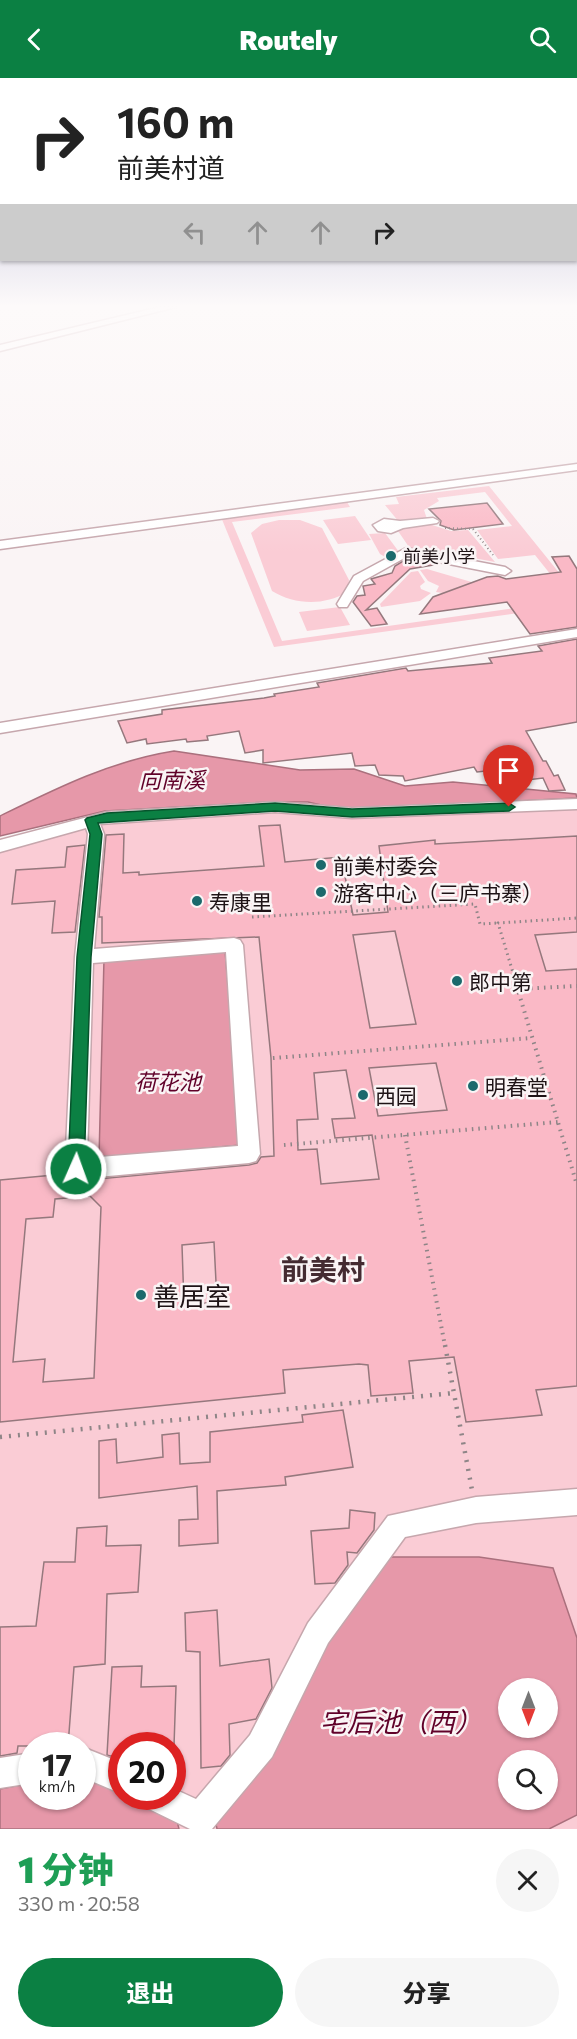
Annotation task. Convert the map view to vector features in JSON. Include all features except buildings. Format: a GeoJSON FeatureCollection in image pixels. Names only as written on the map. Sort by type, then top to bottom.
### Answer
{"type":"FeatureCollection","features":[{"type":"Feature","properties":{"kind":"street"},"geometry":{"type":"LineString","coordinates":[[0,545],[577,467]]}},
{"type":"Feature","properties":{"kind":"street"},"geometry":{"type":"LineString","coordinates":[[368,494],[406,552]]}},
{"type":"Feature","properties":{"kind":"street"},"geometry":{"type":"LineString","coordinates":[[363,529],[385,520],[433,521]]}},
{"type":"Feature","properties":{"kind":"street"},"geometry":{"type":"LineString","coordinates":[[343,604],[358,579],[406,552],[505,571]]}},
{"type":"Feature","properties":{"kind":"street"},"geometry":{"type":"LineString","coordinates":[[0,728],[577,633]]}},
{"type":"Feature","properties":{"kind":"street"},"geometry":{"type":"LineString","coordinates":[[0,846],[107,817],[275,807],[352,813],[577,804]]}},
{"type":"Feature","properties":{"kind":"street"},"geometry":{"type":"LineString","coordinates":[[84,957],[234,945],[249,1154],[76,1169],[84,957],[96,834],[91,820]]}},
{"type":"Feature","properties":{"kind":"street"},"geometry":{"type":"LineString","coordinates":[[179,1810],[202,1824],[261,1746],[318,1633],[397,1525],[476,1510],[577,1502]]}},
{"type":"Feature","properties":{"kind":"street"},"geometry":{"type":"LineString","coordinates":[[0,1773],[18,1770]]}},
{"type":"Feature","properties":{"kind":"path"},"geometry":{"type":"LineString","coordinates":[[433,521],[452,530],[473,529],[505,571]]}},
{"type":"Feature","properties":{"kind":"path"},"geometry":{"type":"LineString","coordinates":[[252,917],[475,904],[480,924],[577,918]]}},
{"type":"Feature","properties":{"kind":"path"},"geometry":{"type":"LineString","coordinates":[[498,923],[577,1185]]}},
{"type":"Feature","properties":{"kind":"path"},"geometry":{"type":"LineString","coordinates":[[518,989],[577,986]]}},
{"type":"Feature","properties":{"kind":"path"},"geometry":{"type":"LineString","coordinates":[[273,1058],[532,1038]]}},
{"type":"Feature","properties":{"kind":"path"},"geometry":{"type":"LineString","coordinates":[[284,1146],[558,1122]]}},
{"type":"Feature","properties":{"kind":"path"},"geometry":{"type":"LineString","coordinates":[[405,1135],[476,1510]]}},
{"type":"Feature","properties":{"kind":"path"},"geometry":{"type":"LineString","coordinates":[[0,1437],[454,1393]]}},
{"type":"Feature","properties":{"kind":"shaded area"},"geometry":{"type":"Polygon","coordinates":[[[489,486],[577,595],[577,605],[274,647],[221,517],[347,502],[350,507],[232,522],[282,641],[571,600],[535,555],[498,559],[477,530],[512,526],[485,492],[437,498],[439,501],[424,510],[427,519],[399,522],[385,505],[399,504],[396,497],[489,486]]]}},
{"type":"Feature","properties":{"kind":"shaded area"},"geometry":{"type":"Polygon","coordinates":[[[355,516],[371,540],[338,544],[323,520],[355,516]]]}},
{"type":"Feature","properties":{"kind":"shaded area"},"geometry":{"type":"Polygon","coordinates":[[[279,520],[300,520],[322,528],[349,580],[347,592],[329,600],[310,602],[290,599],[272,591],[251,533],[262,524],[279,520]]]}},
{"type":"Feature","properties":{"kind":"shaded area"},"geometry":{"type":"Polygon","coordinates":[[[429,524],[451,531],[468,530],[495,562],[430,550],[428,553],[411,550],[398,531],[404,526],[429,524]]]}},
{"type":"Feature","properties":{"kind":"shaded area"},"geometry":{"type":"Polygon","coordinates":[[[385,533],[399,552],[387,558],[380,554],[369,534],[385,533]]]}},
{"type":"Feature","properties":{"kind":"shaded area"},"geometry":{"type":"Polygon","coordinates":[[[427,569],[492,588],[455,595],[436,592],[439,586],[428,581],[420,570],[427,569]]]}},
{"type":"Feature","properties":{"kind":"shaded area"},"geometry":{"type":"Polygon","coordinates":[[[418,571],[425,582],[420,586],[421,589],[431,593],[420,601],[381,607],[380,604],[411,572],[418,571]]]}},
{"type":"Feature","properties":{"kind":"shaded area"},"geometry":{"type":"Polygon","coordinates":[[[340,607],[350,625],[307,631],[299,612],[340,607]]]}},
{"type":"Feature","properties":{"kind":"shaded area"},"geometry":{"type":"Polygon","coordinates":[[[577,808],[577,1829],[0,1829],[0,853],[29,842],[115,820],[273,812],[375,818],[577,808]]]}},
{"type":"Feature","properties":{"kind":"water","name":"向南溪"},"geometry":{"type":"Polygon","coordinates":[[[174,751],[300,770],[354,769],[405,786],[453,782],[576,794],[577,798],[343,810],[308,802],[268,802],[105,811],[0,836],[0,816],[63,786],[106,769],[128,761],[174,751]]]}},
{"type":"Feature","properties":{"kind":"water","name":"荷花池"},"geometry":{"type":"Polygon","coordinates":[[[225,950],[241,1145],[99,1158],[104,959],[225,950]]]}},
{"type":"Feature","properties":{"kind":"water","name":"宅后池（西）"},"geometry":{"type":"Polygon","coordinates":[[[387,1557],[479,1557],[553,1568],[577,1638],[577,1815],[549,1829],[217,1829],[215,1819],[335,1621],[387,1557]]]}},
{"type":"Feature","properties":{"kind":"water"},"geometry":{"type":"Polygon","coordinates":[[[96,1782],[108,1788],[108,1810],[155,1810],[177,1821],[179,1829],[0,1829],[0,1789],[18,1786],[18,1810],[96,1810],[96,1782]]]}},
{"type":"Feature","properties":{"kind":"place","name":"前美小学"},"geometry":{"type":"Point","coordinates":[391,556]}},
{"type":"Feature","properties":{"kind":"place","name":"前美村委会"},"geometry":{"type":"Point","coordinates":[321,865]}},
{"type":"Feature","properties":{"kind":"place","name":"游客中心（三庐书寨）"},"geometry":{"type":"Point","coordinates":[321,892]}},
{"type":"Feature","properties":{"kind":"place","name":"寿康里"},"geometry":{"type":"Point","coordinates":[197,901]}},
{"type":"Feature","properties":{"kind":"place","name":"郎中第"},"geometry":{"type":"Point","coordinates":[457,981]}},
{"type":"Feature","properties":{"kind":"place","name":"明春堂"},"geometry":{"type":"Point","coordinates":[473,1086]}},
{"type":"Feature","properties":{"kind":"place","name":"西园"},"geometry":{"type":"Point","coordinates":[363,1095]}},
{"type":"Feature","properties":{"kind":"place","name":"善居室"},"geometry":{"type":"Point","coordinates":[141,1295]}},
{"type":"Feature","properties":{"kind":"district","name":"前美村"},"geometry":{"type":"Point","coordinates":[323,1269]}},
{"type":"Feature","properties":{"kind":"route"},"geometry":{"type":"LineString","coordinates":[[76,1169],[84,957],[96,834],[91,820],[107,817],[275,807],[352,813],[509,807]]}}]}
